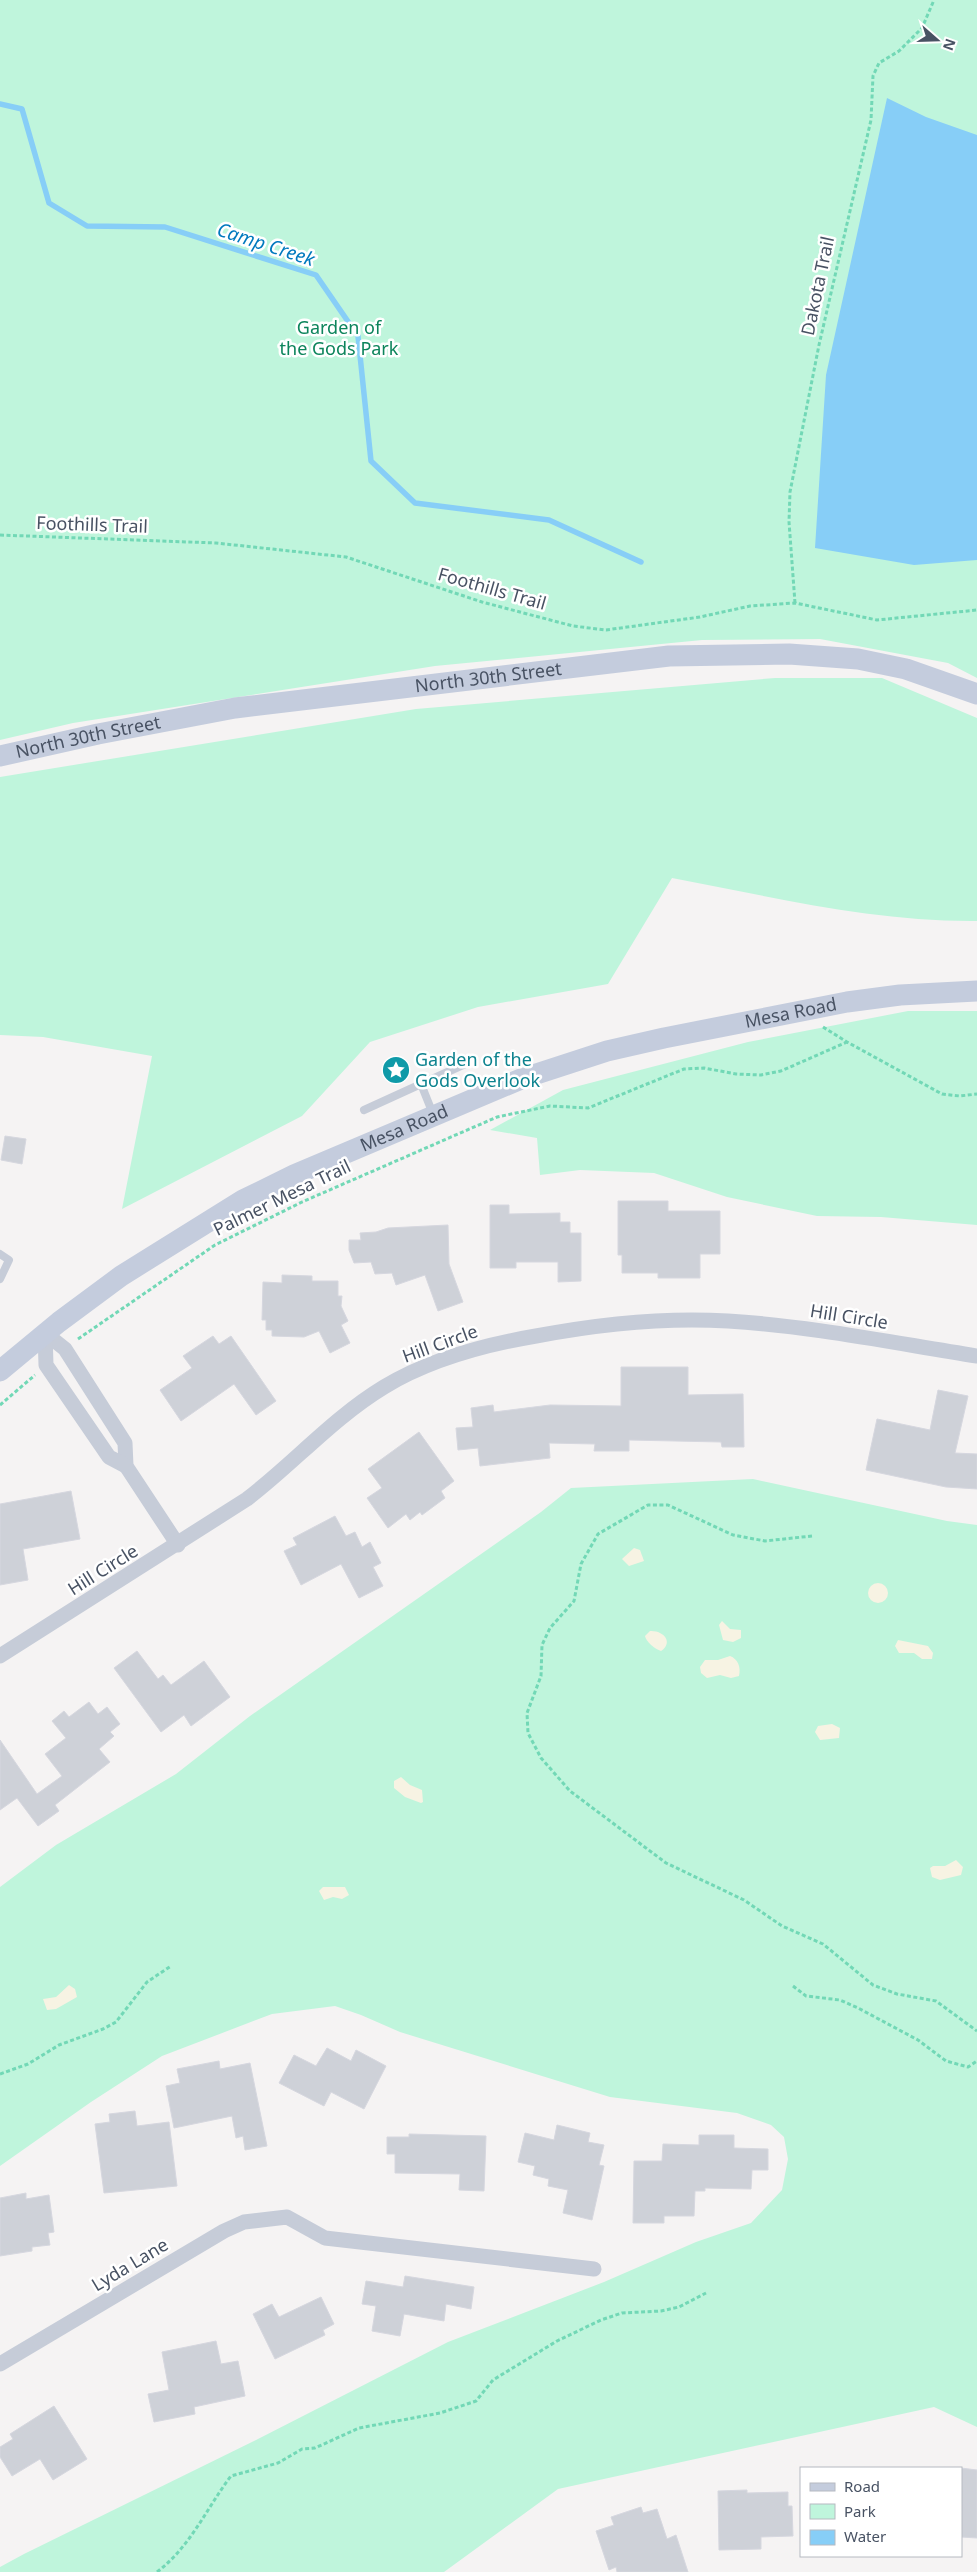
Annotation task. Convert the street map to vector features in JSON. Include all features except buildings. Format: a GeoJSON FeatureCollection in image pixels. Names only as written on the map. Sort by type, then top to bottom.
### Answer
{"type":"FeatureCollection","features":[{"type":"Feature","properties":{"kind":"main road","name":"North 30th Street"},"geometry":{"type":"LineString","coordinates":[[0,756],[98,734],[236,708],[670,656],[789,654],[858,659],[906,669],[977,694]]}},
{"type":"Feature","properties":{"kind":"main road","name":"Mesa Road"},"geometry":{"type":"LineString","coordinates":[[0,1371],[45,1333],[121,1276],[243,1200],[294,1175],[433,1115],[562,1065],[664,1038],[847,1002],[900,995],[977,991]]}},
{"type":"Feature","properties":{"kind":"street","name":"Hill Circle"},"geometry":{"type":"LineString","coordinates":[[0,1656],[178,1545],[273,1480],[325,1430],[385,1386],[457,1354],[620,1322],[674,1320],[726,1321],[800,1328],[977,1356]]}},
{"type":"Feature","properties":{"kind":"street"},"geometry":{"type":"LineString","coordinates":[[45,1333],[65,1349],[125,1443],[126,1466]]}},
{"type":"Feature","properties":{"kind":"street"},"geometry":{"type":"LineString","coordinates":[[45,1333],[46,1365],[109,1457],[126,1466],[178,1545]]}},
{"type":"Feature","properties":{"kind":"street"},"geometry":{"type":"LineString","coordinates":[[78,1413],[98,1399]]}},
{"type":"Feature","properties":{"kind":"street","name":"Lyda Lane"},"geometry":{"type":"LineString","coordinates":[[0,2364],[224,2231],[244,2222],[287,2217],[324,2238],[594,2269]]}},
{"type":"Feature","properties":{"kind":"lane"},"geometry":{"type":"LineString","coordinates":[[364,1110],[474,1060]]}},
{"type":"Feature","properties":{"kind":"lane"},"geometry":{"type":"LineString","coordinates":[[421,1084],[433,1115]]}},
{"type":"Feature","properties":{"kind":"lane"},"geometry":{"type":"LineString","coordinates":[[0,1254],[9,1260],[0,1279]]}},
{"type":"Feature","properties":{"kind":"path","name":"Dakota Trail"},"geometry":{"type":"LineString","coordinates":[[795,603],[789,522],[790,492],[821,336],[871,120],[873,76],[879,64],[899,51],[922,28],[934,0]]}},
{"type":"Feature","properties":{"kind":"path","name":"Foothills Trail"},"geometry":{"type":"LineString","coordinates":[[0,535],[216,543],[346,557],[482,602],[573,626],[606,630],[700,617],[750,606],[795,603],[877,620],[977,610]]}},
{"type":"Feature","properties":{"kind":"path","name":"Palmer Mesa Trail"},"geometry":{"type":"LineString","coordinates":[[65,1349],[215,1245],[373,1170],[498,1117],[550,1106],[588,1108],[603,1104],[655,1079],[684,1069],[704,1068],[736,1074],[761,1075],[781,1071],[847,1042],[942,1094],[960,1096],[977,1094]]}},
{"type":"Feature","properties":{"kind":"path"},"geometry":{"type":"LineString","coordinates":[[0,1405],[46,1365]]}},
{"type":"Feature","properties":{"kind":"path"},"geometry":{"type":"LineString","coordinates":[[812,1536],[765,1540],[733,1535],[668,1506],[648,1505],[598,1534],[581,1564],[574,1601],[550,1628],[542,1645],[541,1676],[527,1713],[528,1732],[541,1758],[570,1791],[666,1863],[744,1900],[782,1926],[823,1944],[873,1985],[897,1994],[936,2000],[977,2031]]}},
{"type":"Feature","properties":{"kind":"path"},"geometry":{"type":"LineString","coordinates":[[0,2074],[28,2064],[59,2045],[116,2022],[147,1982],[171,1966]]}},
{"type":"Feature","properties":{"kind":"path"},"geometry":{"type":"LineString","coordinates":[[793,1986],[806,1996],[840,2000],[858,2008],[918,2040],[946,2061],[968,2066],[977,2060]]}},
{"type":"Feature","properties":{"kind":"path"},"geometry":{"type":"LineString","coordinates":[[157,2572],[173,2560],[191,2538],[231,2476],[278,2463],[302,2449],[315,2448],[360,2428],[440,2413],[476,2401],[493,2380],[557,2341],[615,2316],[679,2307],[706,2293]]}},
{"type":"Feature","properties":{"kind":"green space","name":"Garden of the Gods Park"},"geometry":{"type":"Polygon","coordinates":[[[0,0],[977,0],[977,678],[948,663],[820,639],[702,640],[435,666],[73,723],[0,740],[0,0]]]}},
{"type":"Feature","properties":{"kind":"green space"},"geometry":{"type":"Polygon","coordinates":[[[775,678],[882,678],[977,718],[977,921],[938,920],[861,913],[672,878],[608,984],[478,1007],[370,1042],[302,1116],[122,1209],[152,1056],[43,1037],[0,1035],[0,777],[416,709],[775,678]]]}},
{"type":"Feature","properties":{"kind":"green space"},"geometry":{"type":"Polygon","coordinates":[[[908,1011],[977,1011],[977,1225],[881,1217],[817,1216],[727,1197],[654,1173],[580,1170],[540,1175],[537,1138],[490,1130],[563,1090],[748,1042],[908,1011]]]}},
{"type":"Feature","properties":{"kind":"green space"},"geometry":{"type":"Polygon","coordinates":[[[753,1479],[947,1521],[977,1525],[977,2427],[934,2407],[558,2489],[444,2572],[0,2572],[0,2567],[24,2554],[256,2440],[448,2342],[604,2282],[696,2242],[751,2223],[782,2190],[788,2159],[784,2137],[771,2125],[737,2113],[610,2097],[400,2032],[335,2006],[272,2014],[162,2056],[91,2102],[0,2166],[0,1887],[56,1845],[176,1774],[250,1716],[541,1512],[571,1488],[753,1479]]]}},
{"type":"Feature","properties":{"kind":"sand"},"geometry":{"type":"Polygon","coordinates":[[[634,1548],[640,1550],[644,1561],[629,1566],[622,1559],[634,1548]]]}},
{"type":"Feature","properties":{"kind":"sand"},"geometry":{"type":"Polygon","coordinates":[[[878,1583],[885,1586],[888,1593],[885,1600],[878,1603],[871,1600],[868,1593],[871,1586],[878,1583]]]}},
{"type":"Feature","properties":{"kind":"sand"},"geometry":{"type":"Polygon","coordinates":[[[722,1621],[730,1629],[741,1630],[741,1638],[733,1642],[723,1640],[719,1625],[722,1621]]]}},
{"type":"Feature","properties":{"kind":"sand"},"geometry":{"type":"Polygon","coordinates":[[[650,1631],[659,1632],[667,1640],[665,1648],[661,1651],[647,1641],[645,1636],[650,1631]]]}},
{"type":"Feature","properties":{"kind":"sand"},"geometry":{"type":"Polygon","coordinates":[[[898,1640],[928,1646],[933,1653],[932,1659],[922,1659],[914,1653],[899,1653],[895,1646],[898,1640]]]}},
{"type":"Feature","properties":{"kind":"sand"},"geometry":{"type":"Polygon","coordinates":[[[730,1656],[738,1664],[739,1676],[731,1678],[720,1675],[707,1678],[701,1673],[700,1667],[705,1660],[718,1660],[730,1656]]]}},
{"type":"Feature","properties":{"kind":"sand"},"geometry":{"type":"Polygon","coordinates":[[[832,1724],[840,1728],[839,1738],[820,1740],[815,1732],[818,1726],[832,1724]]]}},
{"type":"Feature","properties":{"kind":"sand"},"geometry":{"type":"Polygon","coordinates":[[[401,1777],[410,1785],[422,1790],[423,1802],[405,1797],[394,1788],[394,1781],[401,1777]]]}},
{"type":"Feature","properties":{"kind":"sand"},"geometry":{"type":"Polygon","coordinates":[[[956,1860],[963,1867],[961,1875],[940,1880],[932,1877],[930,1868],[933,1866],[945,1866],[956,1860]]]}},
{"type":"Feature","properties":{"kind":"sand"},"geometry":{"type":"Polygon","coordinates":[[[323,1887],[345,1887],[349,1895],[342,1899],[333,1897],[324,1900],[319,1891],[323,1887]]]}},
{"type":"Feature","properties":{"kind":"sand"},"geometry":{"type":"Polygon","coordinates":[[[69,1985],[75,1989],[77,1997],[56,2009],[47,2010],[43,1999],[56,1997],[69,1985]]]}},
{"type":"Feature","properties":{"kind":"water"},"geometry":{"type":"Polygon","coordinates":[[[887,98],[926,117],[977,135],[977,560],[914,565],[815,548],[826,375],[887,98]]]}},
{"type":"Feature","properties":{"kind":"waterway","name":"Camp Creek"},"geometry":{"type":"LineString","coordinates":[[0,104],[22,109],[49,203],[87,226],[165,227],[316,275],[358,336],[371,461],[415,503],[549,520],[641,562]]}},
{"type":"Feature","properties":{"kind":"place","name":"Garden of the Gods Overlook"},"geometry":{"type":"Point","coordinates":[396,1070]}}]}
